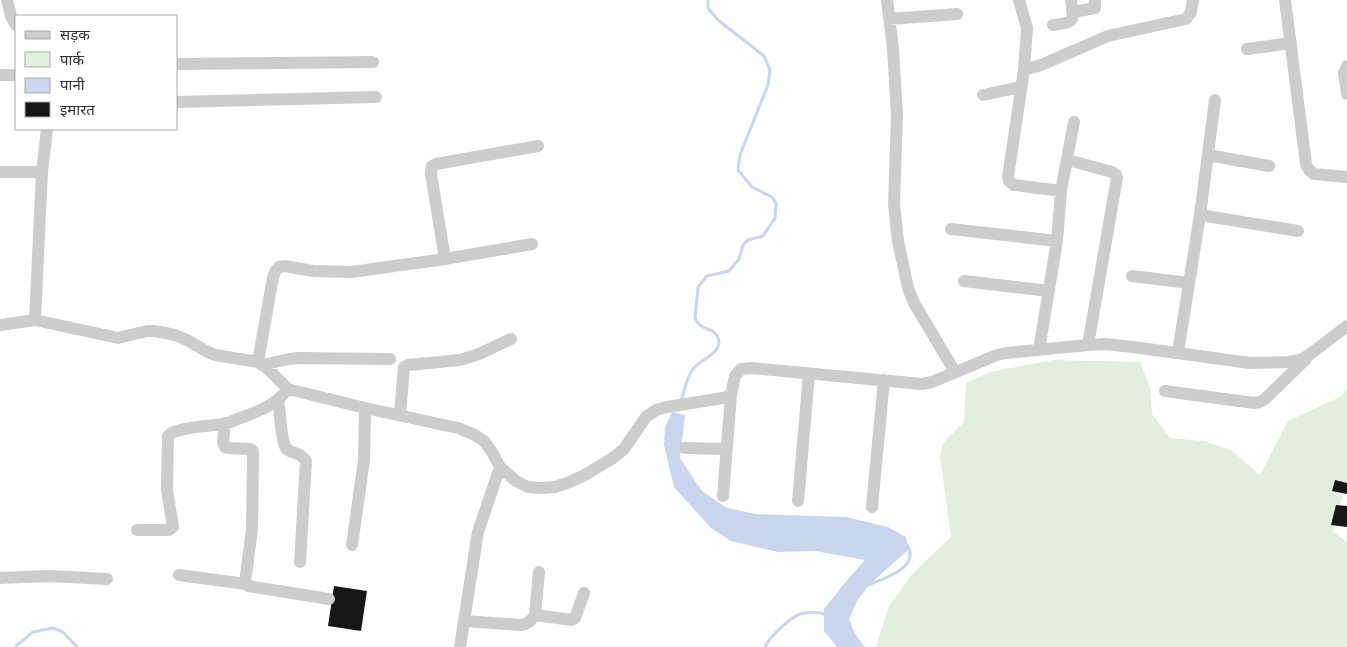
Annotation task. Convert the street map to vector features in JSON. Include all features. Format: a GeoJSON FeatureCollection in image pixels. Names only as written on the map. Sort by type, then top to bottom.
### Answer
{"type":"FeatureCollection","features":[{"type":"Feature","properties":{"kind":"street"},"geometry":{"type":"LineString","coordinates":[[7,0],[15,23]]}},
{"type":"Feature","properties":{"kind":"street"},"geometry":{"type":"LineString","coordinates":[[886,0],[893,49],[897,115],[894,204],[898,241],[908,288],[914,303],[955,372]]}},
{"type":"Feature","properties":{"kind":"street"},"geometry":{"type":"LineString","coordinates":[[1019,0],[1027,28],[1024,70],[1008,177],[1009,181],[1014,185],[1061,191]]}},
{"type":"Feature","properties":{"kind":"street"},"geometry":{"type":"LineString","coordinates":[[1053,26],[1070,21],[1073,16],[1072,6],[1095,8],[1095,0]]}},
{"type":"Feature","properties":{"kind":"street"},"geometry":{"type":"LineString","coordinates":[[1024,70],[1041,65],[1108,36],[1186,18],[1191,12],[1193,0]]}},
{"type":"Feature","properties":{"kind":"street"},"geometry":{"type":"LineString","coordinates":[[1285,0],[1306,164],[1314,174],[1347,177]]}},
{"type":"Feature","properties":{"kind":"street"},"geometry":{"type":"LineString","coordinates":[[889,20],[957,14]]}},
{"type":"Feature","properties":{"kind":"street"},"geometry":{"type":"LineString","coordinates":[[1248,48],[1291,43]]}},
{"type":"Feature","properties":{"kind":"street"},"geometry":{"type":"LineString","coordinates":[[178,64],[373,62]]}},
{"type":"Feature","properties":{"kind":"street"},"geometry":{"type":"LineString","coordinates":[[1347,66],[1344,73],[1347,94]]}},
{"type":"Feature","properties":{"kind":"street"},"geometry":{"type":"LineString","coordinates":[[0,75],[15,75]]}},
{"type":"Feature","properties":{"kind":"street"},"geometry":{"type":"LineString","coordinates":[[983,95],[1021,87]]}},
{"type":"Feature","properties":{"kind":"street"},"geometry":{"type":"LineString","coordinates":[[178,102],[376,97]]}},
{"type":"Feature","properties":{"kind":"street"},"geometry":{"type":"LineString","coordinates":[[1178,352],[1200,215],[1215,100]]}},
{"type":"Feature","properties":{"kind":"street"},"geometry":{"type":"LineString","coordinates":[[1039,350],[1049,291],[1061,191],[1074,122]]}},
{"type":"Feature","properties":{"kind":"street"},"geometry":{"type":"LineString","coordinates":[[35,320],[42,172],[47,130]]}},
{"type":"Feature","properties":{"kind":"street"},"geometry":{"type":"LineString","coordinates":[[445,259],[431,174],[432,166],[538,146]]}},
{"type":"Feature","properties":{"kind":"street"},"geometry":{"type":"LineString","coordinates":[[1208,154],[1269,166]]}},
{"type":"Feature","properties":{"kind":"street"},"geometry":{"type":"LineString","coordinates":[[1068,160],[1112,172],[1117,178],[1088,344]]}},
{"type":"Feature","properties":{"kind":"street"},"geometry":{"type":"LineString","coordinates":[[0,172],[42,172]]}},
{"type":"Feature","properties":{"kind":"street"},"geometry":{"type":"LineString","coordinates":[[1200,215],[1298,230]]}},
{"type":"Feature","properties":{"kind":"street"},"geometry":{"type":"LineString","coordinates":[[951,229],[1056,240]]}},
{"type":"Feature","properties":{"kind":"street"},"geometry":{"type":"LineString","coordinates":[[260,364],[273,277],[276,270],[280,267],[285,266],[313,271],[351,272],[445,259],[532,244]]}},
{"type":"Feature","properties":{"kind":"street"},"geometry":{"type":"LineString","coordinates":[[1132,276],[1189,283]]}},
{"type":"Feature","properties":{"kind":"street"},"geometry":{"type":"LineString","coordinates":[[964,282],[1049,291]]}},
{"type":"Feature","properties":{"kind":"street"},"geometry":{"type":"LineString","coordinates":[[0,325],[35,320],[118,338],[147,331],[175,335],[215,355],[260,364],[268,369],[288,389],[458,428],[476,435],[484,441],[500,467],[516,481],[528,487],[555,487],[567,483],[613,458],[624,449],[646,417],[656,410],[724,398],[731,395]]}},
{"type":"Feature","properties":{"kind":"street"},"geometry":{"type":"LineString","coordinates":[[1165,391],[1254,403],[1260,402],[1309,355],[1347,326]]}},
{"type":"Feature","properties":{"kind":"street"},"geometry":{"type":"LineString","coordinates":[[400,415],[404,367],[460,360],[511,339]]}},
{"type":"Feature","properties":{"kind":"street"},"geometry":{"type":"LineString","coordinates":[[723,496],[731,395],[735,376],[741,369],[751,368],[922,384],[932,382],[1006,353],[1088,344],[1110,344],[1250,363],[1288,362],[1300,360],[1309,355]]}},
{"type":"Feature","properties":{"kind":"street"},"geometry":{"type":"LineString","coordinates":[[260,364],[307,357],[390,359]]}},
{"type":"Feature","properties":{"kind":"street"},"geometry":{"type":"LineString","coordinates":[[798,501],[809,374]]}},
{"type":"Feature","properties":{"kind":"street"},"geometry":{"type":"LineString","coordinates":[[872,507],[884,380]]}},
{"type":"Feature","properties":{"kind":"street"},"geometry":{"type":"LineString","coordinates":[[137,530],[169,530],[173,527],[167,490],[168,436],[171,433],[225,424],[262,410],[278,400],[288,389]]}},
{"type":"Feature","properties":{"kind":"street"},"geometry":{"type":"LineString","coordinates":[[278,400],[284,444],[289,451],[301,455],[306,461],[300,562]]}},
{"type":"Feature","properties":{"kind":"street"},"geometry":{"type":"LineString","coordinates":[[352,545],[364,460],[365,408]]}},
{"type":"Feature","properties":{"kind":"street"},"geometry":{"type":"LineString","coordinates":[[225,424],[223,442],[225,447],[250,448],[253,451],[252,529],[244,581],[246,584]]}},
{"type":"Feature","properties":{"kind":"street"},"geometry":{"type":"LineString","coordinates":[[685,448],[726,449]]}},
{"type":"Feature","properties":{"kind":"street"},"geometry":{"type":"LineString","coordinates":[[460,647],[478,532],[500,467]]}},
{"type":"Feature","properties":{"kind":"street"},"geometry":{"type":"LineString","coordinates":[[465,621],[527,624],[535,615],[540,572]]}},
{"type":"Feature","properties":{"kind":"street"},"geometry":{"type":"LineString","coordinates":[[179,575],[246,584],[248,586],[329,599]]}},
{"type":"Feature","properties":{"kind":"street"},"geometry":{"type":"LineString","coordinates":[[0,578],[49,576],[106,579]]}},
{"type":"Feature","properties":{"kind":"street"},"geometry":{"type":"LineString","coordinates":[[535,615],[572,620],[575,618],[584,593]]}},
{"type":"Feature","properties":{"kind":"green space"},"geometry":{"type":"Polygon","coordinates":[[[1053,360],[1140,362],[1150,387],[1152,414],[1170,438],[1203,441],[1231,450],[1260,475],[1288,421],[1342,396],[1347,388],[1347,480],[1333,532],[1347,542],[1347,647],[876,647],[889,606],[913,573],[951,537],[940,456],[943,443],[964,422],[966,383],[990,372],[1053,360]]]}},
{"type":"Feature","properties":{"kind":"water"},"geometry":{"type":"Polygon","coordinates":[[[672,412],[685,415],[680,458],[702,491],[727,508],[756,514],[846,517],[888,527],[906,537],[908,550],[869,585],[857,601],[849,619],[855,634],[865,647],[837,647],[824,631],[824,609],[865,560],[815,551],[778,552],[731,541],[711,528],[674,487],[664,445],[665,427],[672,412]]]}},
{"type":"Feature","properties":{"kind":"building"},"geometry":{"type":"Polygon","coordinates":[[[1335,480],[1347,483],[1347,494],[1332,491],[1335,480]]]}},
{"type":"Feature","properties":{"kind":"building"},"geometry":{"type":"Polygon","coordinates":[[[1336,505],[1347,506],[1347,527],[1331,525],[1336,505]]]}},
{"type":"Feature","properties":{"kind":"building"},"geometry":{"type":"Polygon","coordinates":[[[334,586],[367,591],[361,631],[328,626],[334,586]]]}},
{"type":"Feature","properties":{"kind":"waterway"},"geometry":{"type":"LineString","coordinates":[[681,402],[687,381],[693,369],[715,352],[719,343],[717,335],[713,331],[702,327],[695,318],[698,287],[707,276],[729,271],[739,259],[743,245],[748,240],[763,236],[775,218],[776,203],[772,197],[752,187],[738,170],[740,155],[768,85],[770,70],[764,56],[718,20],[708,8],[708,0]]}},
{"type":"Feature","properties":{"kind":"waterway"},"geometry":{"type":"LineString","coordinates":[[868,585],[899,571],[905,565],[909,559],[910,552],[906,544]]}},
{"type":"Feature","properties":{"kind":"waterway"},"geometry":{"type":"LineString","coordinates":[[765,647],[780,628],[800,614],[814,612],[827,616]]}},
{"type":"Feature","properties":{"kind":"waterway"},"geometry":{"type":"LineString","coordinates":[[16,647],[33,632],[53,628],[63,632],[77,647]]}}]}
